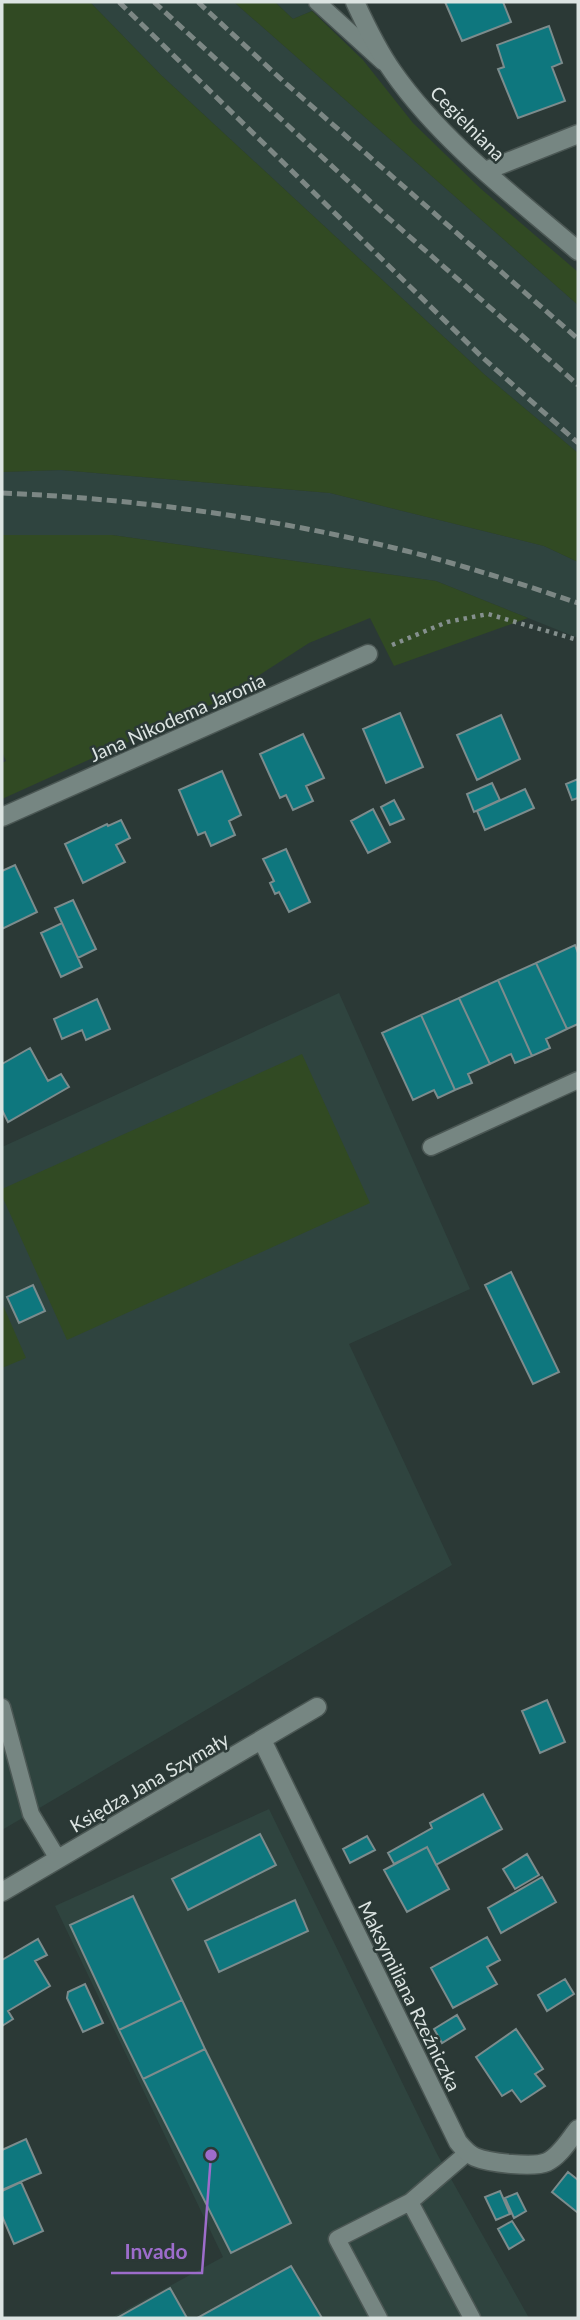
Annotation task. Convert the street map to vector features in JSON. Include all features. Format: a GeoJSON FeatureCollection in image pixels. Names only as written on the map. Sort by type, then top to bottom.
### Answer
{"type":"FeatureCollection","features":[{"type":"Feature","properties":{"kind":"street","name":"Cegielniana"},"geometry":{"type":"LineString","coordinates":[[355,2],[392,71],[414,100],[485,171],[578,251]]}},
{"type":"Feature","properties":{"kind":"street"},"geometry":{"type":"LineString","coordinates":[[485,171],[578,134]]}},
{"type":"Feature","properties":{"kind":"street","name":"Jana Nikodema Jaronia"},"geometry":{"type":"LineString","coordinates":[[2,817],[368,654]]}},
{"type":"Feature","properties":{"kind":"street","name":"Księdza Jana Szymały"},"geometry":{"type":"LineString","coordinates":[[2,1892],[317,1707]]}},
{"type":"Feature","properties":{"kind":"street","name":"Maksymiliana Rzeźniczka"},"geometry":{"type":"LineString","coordinates":[[262,1740],[458,2142],[467,2153]]}},
{"type":"Feature","properties":{"kind":"street"},"geometry":{"type":"LineString","coordinates":[[467,2153],[477,2158],[532,2166],[548,2162],[560,2152],[578,2129]]}},
{"type":"Feature","properties":{"kind":"lane"},"geometry":{"type":"LineString","coordinates":[[317,2],[392,71]]}},
{"type":"Feature","properties":{"kind":"lane"},"geometry":{"type":"LineString","coordinates":[[431,1147],[578,1080]]}},
{"type":"Feature","properties":{"kind":"lane"},"geometry":{"type":"LineString","coordinates":[[2,1707],[32,1814],[58,1859]]}},
{"type":"Feature","properties":{"kind":"lane"},"geometry":{"type":"LineString","coordinates":[[379,2318],[337,2239],[410,2202],[467,2153]]}},
{"type":"Feature","properties":{"kind":"lane"},"geometry":{"type":"LineString","coordinates":[[410,2202],[472,2318]]}},
{"type":"Feature","properties":{"kind":"path"},"geometry":{"type":"LineString","coordinates":[[368,654],[447,622],[488,614],[578,640]]}},
{"type":"Feature","properties":{"kind":"shaded area"},"geometry":{"type":"Polygon","coordinates":[[[90,2],[234,2],[578,305],[578,453],[485,375],[161,75],[90,2]]]}},
{"type":"Feature","properties":{"kind":"shaded area"},"geometry":{"type":"Polygon","coordinates":[[[275,2],[330,2],[331,3],[293,19],[275,2]]]}},
{"type":"Feature","properties":{"kind":"shaded area"},"geometry":{"type":"Polygon","coordinates":[[[61,470],[330,493],[544,546],[578,562],[578,638],[436,581],[112,535],[2,535],[2,472],[61,470]]]}},
{"type":"Feature","properties":{"kind":"shaded area"},"geometry":{"type":"Polygon","coordinates":[[[339,993],[470,1289],[349,1344],[452,1565],[2,1830],[2,1147],[339,993]]]}},
{"type":"Feature","properties":{"kind":"shaded area"},"geometry":{"type":"Polygon","coordinates":[[[269,1809],[436,2152],[529,2318],[111,2318],[223,2257],[55,1906],[269,1809]]]}},
{"type":"Feature","properties":{"kind":"green space"},"geometry":{"type":"Polygon","coordinates":[[[2,2],[90,2],[161,75],[485,375],[578,453],[578,562],[544,546],[330,493],[61,470],[2,472],[2,2]]]}},
{"type":"Feature","properties":{"kind":"green space"},"geometry":{"type":"Polygon","coordinates":[[[234,2],[275,2],[293,19],[312,11],[363,60],[413,123],[480,188],[578,272],[578,305],[234,2]]]}},
{"type":"Feature","properties":{"kind":"green space"},"geometry":{"type":"Polygon","coordinates":[[[2,535],[112,535],[436,581],[528,618],[394,666],[370,618],[309,643],[219,701],[2,799],[2,763],[6,761],[2,752],[2,535]]]}},
{"type":"Feature","properties":{"kind":"green space"},"geometry":{"type":"Polygon","coordinates":[[[302,1054],[370,1203],[67,1340],[2,1196],[2,1189],[302,1054]]]}},
{"type":"Feature","properties":{"kind":"green space"},"geometry":{"type":"Polygon","coordinates":[[[2,1303],[26,1358],[2,1368],[2,1303]]]}},
{"type":"Feature","properties":{"kind":"building"},"geometry":{"type":"Polygon","coordinates":[[[445,2],[503,2],[511,22],[462,41],[445,2]]]}},
{"type":"Feature","properties":{"kind":"building"},"geometry":{"type":"Polygon","coordinates":[[[549,26],[562,63],[552,67],[565,101],[518,118],[498,69],[504,67],[497,45],[549,26]]]}},
{"type":"Feature","properties":{"kind":"building"},"geometry":{"type":"Polygon","coordinates":[[[400,713],[423,767],[386,783],[363,729],[400,713]]]}},
{"type":"Feature","properties":{"kind":"building"},"geometry":{"type":"Polygon","coordinates":[[[501,715],[520,759],[477,780],[457,735],[501,715]]]}},
{"type":"Feature","properties":{"kind":"building"},"geometry":{"type":"Polygon","coordinates":[[[303,734],[324,778],[306,786],[313,801],[293,810],[286,795],[280,798],[260,754],[303,734]]]}},
{"type":"Feature","properties":{"kind":"building"},"geometry":{"type":"Polygon","coordinates":[[[222,771],[241,815],[229,821],[235,835],[211,846],[205,832],[198,835],[179,790],[222,771]]]}},
{"type":"Feature","properties":{"kind":"building"},"geometry":{"type":"Polygon","coordinates":[[[578,779],[578,798],[572,800],[566,784],[578,779]]]}},
{"type":"Feature","properties":{"kind":"building"},"geometry":{"type":"Polygon","coordinates":[[[492,783],[500,800],[474,812],[467,794],[492,783]]]}},
{"type":"Feature","properties":{"kind":"building"},"geometry":{"type":"Polygon","coordinates":[[[525,789],[534,808],[485,830],[477,811],[525,789]]]}},
{"type":"Feature","properties":{"kind":"building"},"geometry":{"type":"Polygon","coordinates":[[[394,800],[404,819],[390,825],[381,807],[394,800]]]}},
{"type":"Feature","properties":{"kind":"building"},"geometry":{"type":"Polygon","coordinates":[[[373,809],[390,842],[368,853],[351,821],[373,809]]]}},
{"type":"Feature","properties":{"kind":"building"},"geometry":{"type":"Polygon","coordinates":[[[121,820],[130,838],[116,845],[125,862],[83,883],[65,844],[121,820]]]}},
{"type":"Feature","properties":{"kind":"building"},"geometry":{"type":"Polygon","coordinates":[[[286,849],[310,902],[289,912],[279,892],[275,894],[270,883],[274,881],[263,859],[286,849]]]}},
{"type":"Feature","properties":{"kind":"building"},"geometry":{"type":"Polygon","coordinates":[[[15,865],[37,912],[2,929],[2,871],[15,865]]]}},
{"type":"Feature","properties":{"kind":"building"},"geometry":{"type":"Polygon","coordinates":[[[73,900],[96,949],[78,958],[55,908],[73,900]]]}},
{"type":"Feature","properties":{"kind":"building"},"geometry":{"type":"Polygon","coordinates":[[[62,923],[82,967],[61,977],[41,933],[62,923]]]}},
{"type":"Feature","properties":{"kind":"building"},"geometry":{"type":"Polygon","coordinates":[[[575,945],[578,953],[578,1024],[567,1029],[536,963],[575,945]]]}},
{"type":"Feature","properties":{"kind":"building"},"geometry":{"type":"Polygon","coordinates":[[[536,963],[567,1029],[546,1039],[550,1048],[532,1056],[498,980],[536,963]]]}},
{"type":"Feature","properties":{"kind":"building"},"geometry":{"type":"Polygon","coordinates":[[[498,980],[532,1056],[515,1063],[511,1054],[490,1064],[459,998],[498,980]]]}},
{"type":"Feature","properties":{"kind":"building"},"geometry":{"type":"Polygon","coordinates":[[[459,998],[490,1064],[468,1074],[472,1083],[455,1090],[421,1015],[459,998]]]}},
{"type":"Feature","properties":{"kind":"building"},"geometry":{"type":"Polygon","coordinates":[[[97,999],[110,1029],[86,1040],[82,1030],[62,1039],[54,1019],[97,999]]]}},
{"type":"Feature","properties":{"kind":"building"},"geometry":{"type":"Polygon","coordinates":[[[421,1015],[455,1090],[438,1098],[434,1090],[413,1100],[382,1033],[421,1015]]]}},
{"type":"Feature","properties":{"kind":"building"},"geometry":{"type":"Polygon","coordinates":[[[30,1048],[48,1081],[61,1074],[69,1087],[8,1122],[2,1110],[2,1064],[30,1048]]]}},
{"type":"Feature","properties":{"kind":"building"},"geometry":{"type":"Polygon","coordinates":[[[511,1272],[559,1372],[533,1384],[485,1285],[511,1272]]]}},
{"type":"Feature","properties":{"kind":"building"},"geometry":{"type":"Polygon","coordinates":[[[33,1285],[45,1311],[19,1323],[7,1297],[33,1285]]]}},
{"type":"Feature","properties":{"kind":"building"},"geometry":{"type":"Polygon","coordinates":[[[547,1700],[565,1742],[540,1753],[522,1711],[547,1700]]]}},
{"type":"Feature","properties":{"kind":"building"},"geometry":{"type":"Polygon","coordinates":[[[483,1794],[502,1829],[436,1865],[427,1847],[394,1864],[388,1853],[432,1828],[430,1823],[483,1794]]]}},
{"type":"Feature","properties":{"kind":"building"},"geometry":{"type":"Polygon","coordinates":[[[260,1834],[276,1865],[188,1910],[172,1879],[260,1834]]]}},
{"type":"Feature","properties":{"kind":"building"},"geometry":{"type":"Polygon","coordinates":[[[367,1836],[375,1850],[350,1863],[343,1849],[367,1836]]]}},
{"type":"Feature","properties":{"kind":"building"},"geometry":{"type":"Polygon","coordinates":[[[427,1847],[449,1889],[407,1912],[384,1870],[427,1847]]]}},
{"type":"Feature","properties":{"kind":"building"},"geometry":{"type":"Polygon","coordinates":[[[527,1854],[539,1875],[515,1889],[503,1869],[527,1854]]]}},
{"type":"Feature","properties":{"kind":"building"},"geometry":{"type":"Polygon","coordinates":[[[542,1877],[556,1902],[501,1933],[488,1908],[542,1877]]]}},
{"type":"Feature","properties":{"kind":"building"},"geometry":{"type":"Polygon","coordinates":[[[133,1896],[182,2000],[119,2030],[70,1925],[133,1896]]]}},
{"type":"Feature","properties":{"kind":"building"},"geometry":{"type":"Polygon","coordinates":[[[295,1900],[308,1931],[219,1972],[205,1941],[295,1900]]]}},
{"type":"Feature","properties":{"kind":"building"},"geometry":{"type":"Polygon","coordinates":[[[487,1937],[500,1960],[487,1967],[497,1984],[453,2008],[431,1968],[487,1937]]]}},
{"type":"Feature","properties":{"kind":"building"},"geometry":{"type":"Polygon","coordinates":[[[38,1939],[47,1955],[35,1961],[50,1986],[8,2011],[13,2019],[2,2026],[2,1960],[38,1939]]]}},
{"type":"Feature","properties":{"kind":"building"},"geometry":{"type":"Polygon","coordinates":[[[565,1979],[574,1994],[547,2011],[538,1995],[565,1979]]]}},
{"type":"Feature","properties":{"kind":"building"},"geometry":{"type":"Polygon","coordinates":[[[85,1984],[103,2023],[83,2032],[67,1998],[68,1992],[85,1984]]]}},
{"type":"Feature","properties":{"kind":"building"},"geometry":{"type":"Polygon","coordinates":[[[182,2000],[205,2049],[143,2079],[119,2030],[182,2000]]]}},
{"type":"Feature","properties":{"kind":"building"},"geometry":{"type":"Polygon","coordinates":[[[457,2015],[465,2029],[442,2043],[434,2029],[457,2015]]]}},
{"type":"Feature","properties":{"kind":"building"},"geometry":{"type":"Polygon","coordinates":[[[516,2029],[543,2069],[535,2074],[545,2086],[521,2102],[512,2090],[502,2096],[476,2057],[516,2029]]]}},
{"type":"Feature","properties":{"kind":"building"},"geometry":{"type":"Polygon","coordinates":[[[205,2049],[291,2223],[231,2253],[143,2079],[205,2049]]]}},
{"type":"Feature","properties":{"kind":"building"},"geometry":{"type":"Polygon","coordinates":[[[26,2139],[41,2173],[2,2190],[2,2150],[26,2139]]]}},
{"type":"Feature","properties":{"kind":"building"},"geometry":{"type":"Polygon","coordinates":[[[568,2172],[578,2180],[578,2213],[552,2192],[568,2172]]]}},
{"type":"Feature","properties":{"kind":"building"},"geometry":{"type":"Polygon","coordinates":[[[21,2182],[43,2231],[14,2244],[2,2216],[2,2191],[21,2182]]]}},
{"type":"Feature","properties":{"kind":"building"},"geometry":{"type":"Polygon","coordinates":[[[500,2191],[510,2214],[496,2220],[485,2197],[500,2191]]]}},
{"type":"Feature","properties":{"kind":"building"},"geometry":{"type":"Polygon","coordinates":[[[517,2193],[526,2211],[514,2218],[505,2198],[517,2193]]]}},
{"type":"Feature","properties":{"kind":"building"},"geometry":{"type":"Polygon","coordinates":[[[512,2221],[524,2240],[509,2249],[498,2229],[512,2221]]]}},
{"type":"Feature","properties":{"kind":"building"},"geometry":{"type":"Polygon","coordinates":[[[291,2266],[322,2318],[197,2318],[291,2266]]]}},
{"type":"Feature","properties":{"kind":"building"},"geometry":{"type":"Polygon","coordinates":[[[170,2288],[187,2318],[117,2318],[170,2288]]]}},
{"type":"Feature","properties":{"kind":"railway"},"geometry":{"type":"LineString","coordinates":[[119,2],[482,357],[578,443]]}},
{"type":"Feature","properties":{"kind":"railway"},"geometry":{"type":"LineString","coordinates":[[154,2],[385,215],[578,385]]}},
{"type":"Feature","properties":{"kind":"railway"},"geometry":{"type":"LineString","coordinates":[[198,2],[283,81],[578,339]]}},
{"type":"Feature","properties":{"kind":"railway"},"geometry":{"type":"LineString","coordinates":[[2,493],[162,506],[322,532],[426,556],[578,603]]}},
{"type":"Feature","properties":{"kind":"place","name":"Invado"},"geometry":{"type":"Point","coordinates":[211,2155]}}]}
